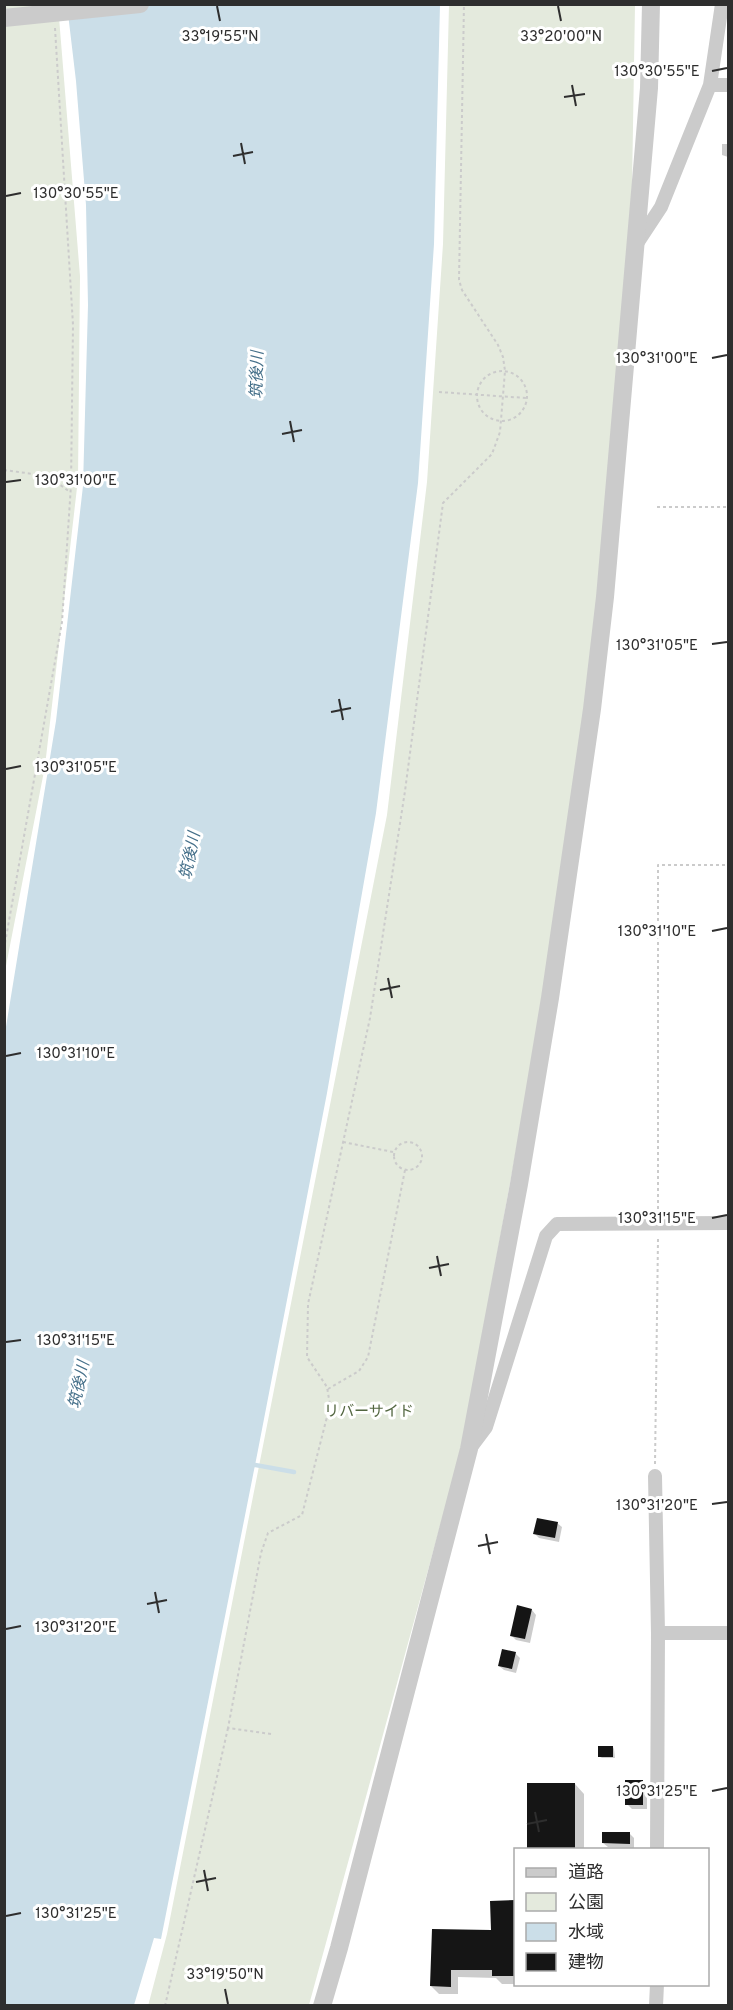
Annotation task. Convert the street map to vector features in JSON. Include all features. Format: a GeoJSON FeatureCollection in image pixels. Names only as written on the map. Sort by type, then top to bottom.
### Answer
{"type":"FeatureCollection","features":[{"type":"Feature","properties":{"kind":"street"},"geometry":{"type":"LineString","coordinates":[[4,18],[140,4]]}},
{"type":"Feature","properties":{"kind":"street"},"geometry":{"type":"LineString","coordinates":[[322,2006],[469,1449],[519,1184],[550,998],[592,709],[605,597],[649,88],[651,4]]}},
{"type":"Feature","properties":{"kind":"street"},"geometry":{"type":"LineString","coordinates":[[636,245],[661,207],[710,85],[722,4]]}},
{"type":"Feature","properties":{"kind":"street"},"geometry":{"type":"LineString","coordinates":[[710,85],[729,85]]}},
{"type":"Feature","properties":{"kind":"street"},"geometry":{"type":"LineString","coordinates":[[469,1449],[486,1427],[546,1236],[557,1224],[729,1223]]}},
{"type":"Feature","properties":{"kind":"street"},"geometry":{"type":"LineString","coordinates":[[655,1476],[658,1633],[657,1848]]}},
{"type":"Feature","properties":{"kind":"street"},"geometry":{"type":"LineString","coordinates":[[658,1633],[729,1633]]}},
{"type":"Feature","properties":{"kind":"street"},"geometry":{"type":"LineString","coordinates":[[656,2006],[657,1986]]}},
{"type":"Feature","properties":{"kind":"path"},"geometry":{"type":"LineString","coordinates":[[165,2006],[228,1728],[261,1552],[268,1533],[302,1515],[330,1405],[327,1389],[307,1357],[308,1304],[370,1018],[396,848],[443,503],[492,454],[500,432],[505,371],[503,357],[498,345],[462,290],[459,280],[464,4]]}},
{"type":"Feature","properties":{"kind":"path"},"geometry":{"type":"LineString","coordinates":[[4,949],[62,622],[70,492],[73,325],[55,28]]}},
{"type":"Feature","properties":{"kind":"path"},"geometry":{"type":"LineString","coordinates":[[497,371],[505,371],[520,378],[525,385],[527,398],[523,410],[517,416],[501,421],[486,416],[480,409],[477,395],[483,379],[497,371]]}},
{"type":"Feature","properties":{"kind":"path"},"geometry":{"type":"LineString","coordinates":[[439,392],[527,398]]}},
{"type":"Feature","properties":{"kind":"path"},"geometry":{"type":"LineString","coordinates":[[4,470],[48,476],[70,492]]}},
{"type":"Feature","properties":{"kind":"path"},"geometry":{"type":"LineString","coordinates":[[657,507],[729,507]]}},
{"type":"Feature","properties":{"kind":"path"},"geometry":{"type":"LineString","coordinates":[[655,1476],[658,865],[729,865]]}},
{"type":"Feature","properties":{"kind":"path"},"geometry":{"type":"LineString","coordinates":[[343,1142],[394,1153]]}},
{"type":"Feature","properties":{"kind":"path"},"geometry":{"type":"LineString","coordinates":[[403,1143],[411,1143],[419,1147],[422,1156],[419,1164],[411,1170],[405,1170],[395,1162],[394,1153],[403,1143]]}},
{"type":"Feature","properties":{"kind":"path"},"geometry":{"type":"LineString","coordinates":[[327,1389],[359,1371],[368,1357],[405,1170]]}},
{"type":"Feature","properties":{"kind":"path"},"geometry":{"type":"LineString","coordinates":[[228,1728],[271,1734]]}},
{"type":"Feature","properties":{"kind":"green space"},"geometry":{"type":"Polygon","coordinates":[[[5,5],[58,5],[80,276],[78,479],[45,766],[5,971],[5,5]]]}},
{"type":"Feature","properties":{"kind":"green space","name":"リバーサイド"},"geometry":{"type":"Polygon","coordinates":[[[449,5],[635,5],[632,187],[595,633],[540,1019],[462,1446],[309,2005],[148,2006],[167,1934],[387,815],[427,482],[443,244],[449,5]]]}},
{"type":"Feature","properties":{"kind":"water","name":"筑後川"},"geometry":{"type":"Polygon","coordinates":[[[67,5],[440,5],[434,244],[418,483],[376,813],[327,1093],[161,1939],[154,1938],[134,2005],[5,2006],[5,1033],[56,721],[83,486],[88,305],[86,205],[67,5]]]}},
{"type":"Feature","properties":{"kind":"building"},"geometry":{"type":"Polygon","coordinates":[[[537,1518],[558,1522],[555,1538],[533,1534],[537,1518]]]}},
{"type":"Feature","properties":{"kind":"building"},"geometry":{"type":"Polygon","coordinates":[[[517,1605],[532,1609],[525,1639],[510,1636],[517,1605]]]}},
{"type":"Feature","properties":{"kind":"building"},"geometry":{"type":"Polygon","coordinates":[[[502,1649],[516,1652],[512,1669],[498,1666],[502,1649]]]}},
{"type":"Feature","properties":{"kind":"building"},"geometry":{"type":"Polygon","coordinates":[[[598,1746],[613,1746],[613,1757],[598,1757],[598,1746]]]}},
{"type":"Feature","properties":{"kind":"building"},"geometry":{"type":"Polygon","coordinates":[[[625,1780],[643,1780],[643,1805],[625,1805],[625,1780]]]}},
{"type":"Feature","properties":{"kind":"building"},"geometry":{"type":"Polygon","coordinates":[[[527,1783],[575,1783],[575,1848],[527,1848],[527,1783]]]}},
{"type":"Feature","properties":{"kind":"building"},"geometry":{"type":"Polygon","coordinates":[[[602,1832],[630,1832],[630,1844],[602,1843],[602,1832]]]}},
{"type":"Feature","properties":{"kind":"building"},"geometry":{"type":"Polygon","coordinates":[[[514,1900],[514,1976],[492,1976],[492,1970],[451,1970],[451,1987],[430,1986],[432,1929],[491,1930],[490,1901],[514,1900]]]}},
{"type":"Feature","properties":{"kind":"waterway"},"geometry":{"type":"LineString","coordinates":[[250,1464],[294,1472]]}}]}
